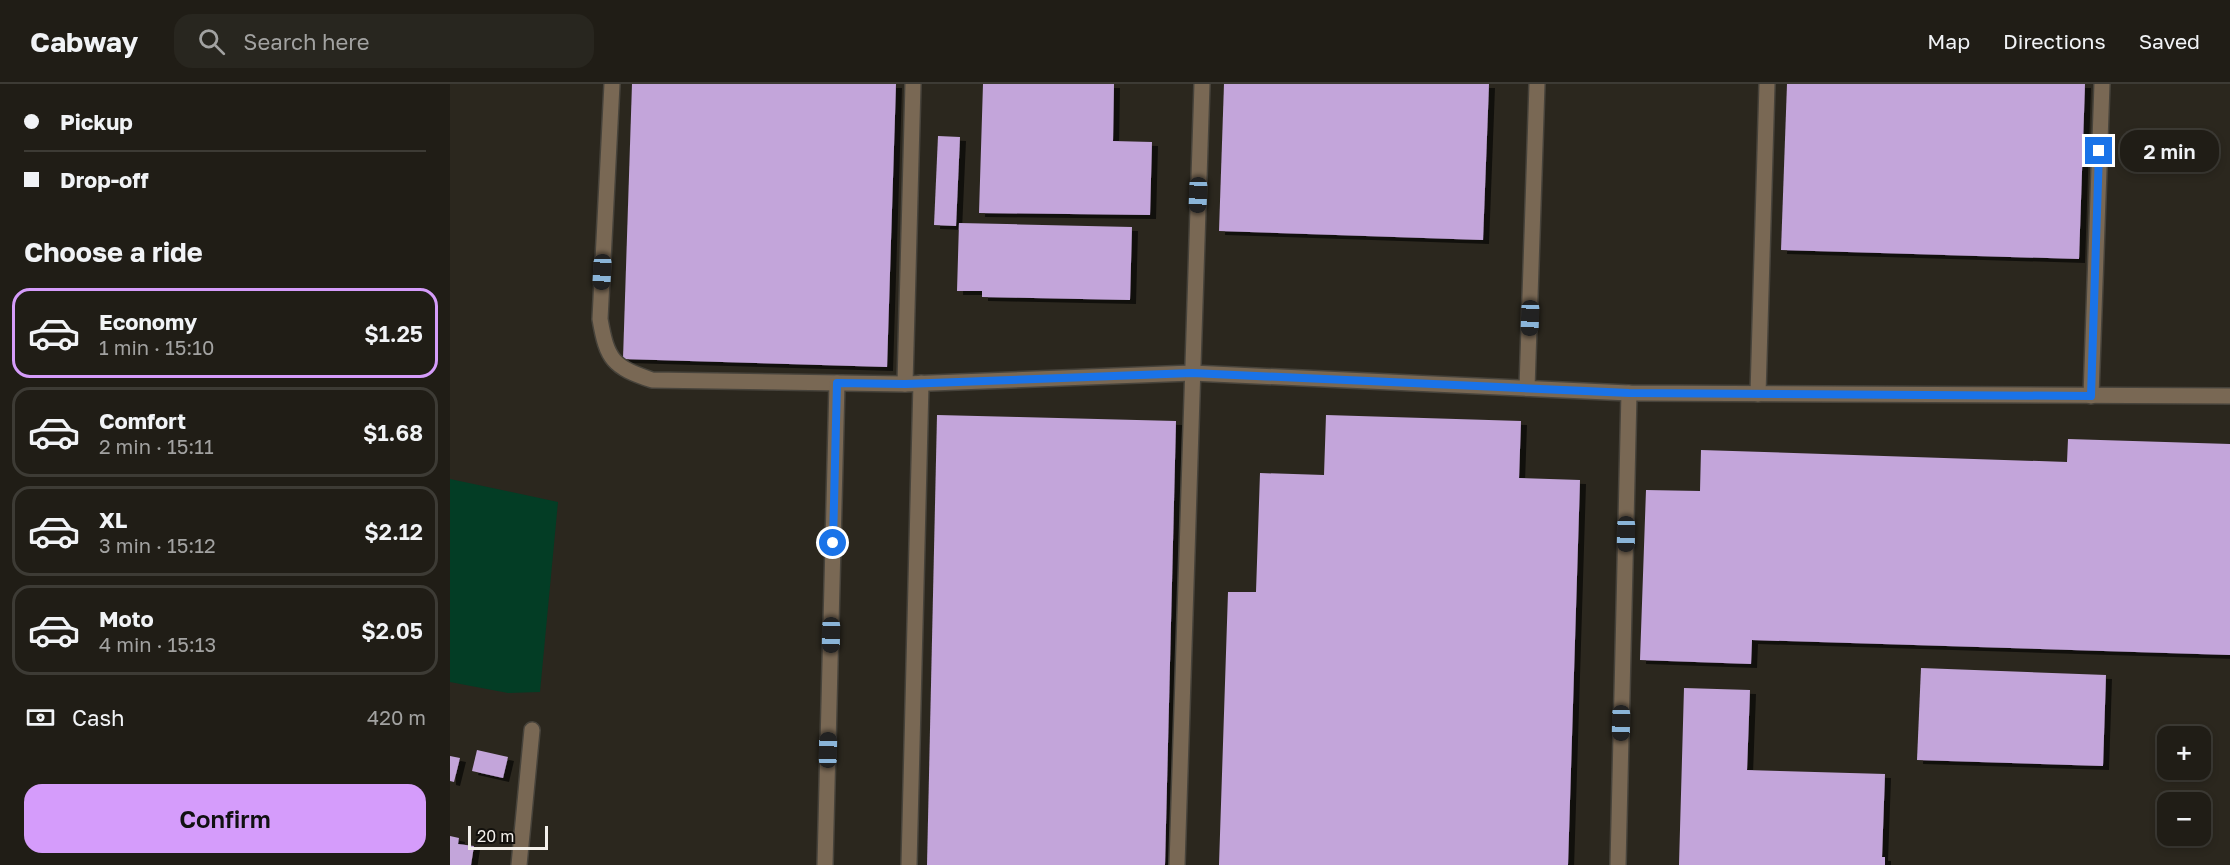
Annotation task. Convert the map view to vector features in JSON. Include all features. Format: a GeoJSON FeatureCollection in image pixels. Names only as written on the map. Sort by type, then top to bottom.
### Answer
{"type":"FeatureCollection","features":[{"type":"Feature","properties":{"kind":"street"},"geometry":{"type":"LineString","coordinates":[[612,84],[600,319],[605,347],[615,362],[627,372],[652,380],[905,384],[1192,373],[1629,393],[2230,396]]}},
{"type":"Feature","properties":{"kind":"street"},"geometry":{"type":"LineString","coordinates":[[905,384],[913,84]]}},
{"type":"Feature","properties":{"kind":"street"},"geometry":{"type":"LineString","coordinates":[[1177,865],[1202,84]]}},
{"type":"Feature","properties":{"kind":"street"},"geometry":{"type":"LineString","coordinates":[[1527,388],[1536,84]]}},
{"type":"Feature","properties":{"kind":"street"},"geometry":{"type":"LineString","coordinates":[[1758,394],[1767,84]]}},
{"type":"Feature","properties":{"kind":"street"},"geometry":{"type":"LineString","coordinates":[[2091,396],[2102,84]]}},
{"type":"Feature","properties":{"kind":"street"},"geometry":{"type":"LineString","coordinates":[[825,865],[837,383]]}},
{"type":"Feature","properties":{"kind":"street"},"geometry":{"type":"LineString","coordinates":[[909,865],[921,383]]}},
{"type":"Feature","properties":{"kind":"street"},"geometry":{"type":"LineString","coordinates":[[1618,865],[1629,393]]}},
{"type":"Feature","properties":{"kind":"street"},"geometry":{"type":"LineString","coordinates":[[519,865],[532,730]]}},
{"type":"Feature","properties":{"kind":"green space"},"geometry":{"type":"Polygon","coordinates":[[[450,479],[558,502],[540,692],[508,693],[450,682],[450,479]]]}},
{"type":"Feature","properties":{"kind":"building"},"geometry":{"type":"Polygon","coordinates":[[[632,84],[896,84],[887,367],[623,359],[632,84]]]}},
{"type":"Feature","properties":{"kind":"building"},"geometry":{"type":"Polygon","coordinates":[[[983,84],[1114,84],[1113,141],[1152,142],[1150,215],[979,213],[983,84]]]}},
{"type":"Feature","properties":{"kind":"building"},"geometry":{"type":"Polygon","coordinates":[[[1224,84],[1489,84],[1483,240],[1219,231],[1224,84]]]}},
{"type":"Feature","properties":{"kind":"building"},"geometry":{"type":"Polygon","coordinates":[[[1787,84],[2085,84],[2079,259],[1781,250],[1787,84]]]}},
{"type":"Feature","properties":{"kind":"building"},"geometry":{"type":"Polygon","coordinates":[[[938,136],[960,137],[956,226],[934,225],[938,136]]]}},
{"type":"Feature","properties":{"kind":"building"},"geometry":{"type":"Polygon","coordinates":[[[959,223],[1132,227],[1130,300],[982,297],[982,291],[957,291],[959,223]]]}},
{"type":"Feature","properties":{"kind":"building"},"geometry":{"type":"Polygon","coordinates":[[[937,415],[1176,421],[1165,865],[927,865],[937,415]]]}},
{"type":"Feature","properties":{"kind":"building"},"geometry":{"type":"Polygon","coordinates":[[[1326,415],[1521,421],[1519,478],[1580,480],[1568,865],[1219,865],[1228,592],[1256,592],[1260,473],[1324,475],[1326,415]]]}},
{"type":"Feature","properties":{"kind":"building"},"geometry":{"type":"Polygon","coordinates":[[[2068,439],[2230,444],[2230,655],[1752,640],[1751,664],[1640,660],[1646,490],[1700,491],[1701,450],[2067,462],[2068,439]]]}},
{"type":"Feature","properties":{"kind":"building"},"geometry":{"type":"Polygon","coordinates":[[[1921,668],[2106,675],[2103,766],[1917,760],[1921,668]]]}},
{"type":"Feature","properties":{"kind":"building"},"geometry":{"type":"Polygon","coordinates":[[[1684,688],[1750,690],[1747,770],[1885,774],[1882,857],[1885,857],[1885,865],[1679,865],[1684,688]]]}},
{"type":"Feature","properties":{"kind":"building"},"geometry":{"type":"Polygon","coordinates":[[[477,750],[508,757],[503,778],[472,771],[477,750]]]}},
{"type":"Feature","properties":{"kind":"building"},"geometry":{"type":"Polygon","coordinates":[[[450,756],[460,758],[454,782],[450,781],[450,756]]]}},
{"type":"Feature","properties":{"kind":"building"},"geometry":{"type":"Polygon","coordinates":[[[450,836],[459,838],[458,844],[474,846],[471,865],[450,865],[450,836]]]}},
{"type":"Feature","properties":{"kind":"route"},"geometry":{"type":"LineString","coordinates":[[833,543],[837,383],[905,384],[1192,373],[1629,393],[2091,396],[2099,151]]}}]}
